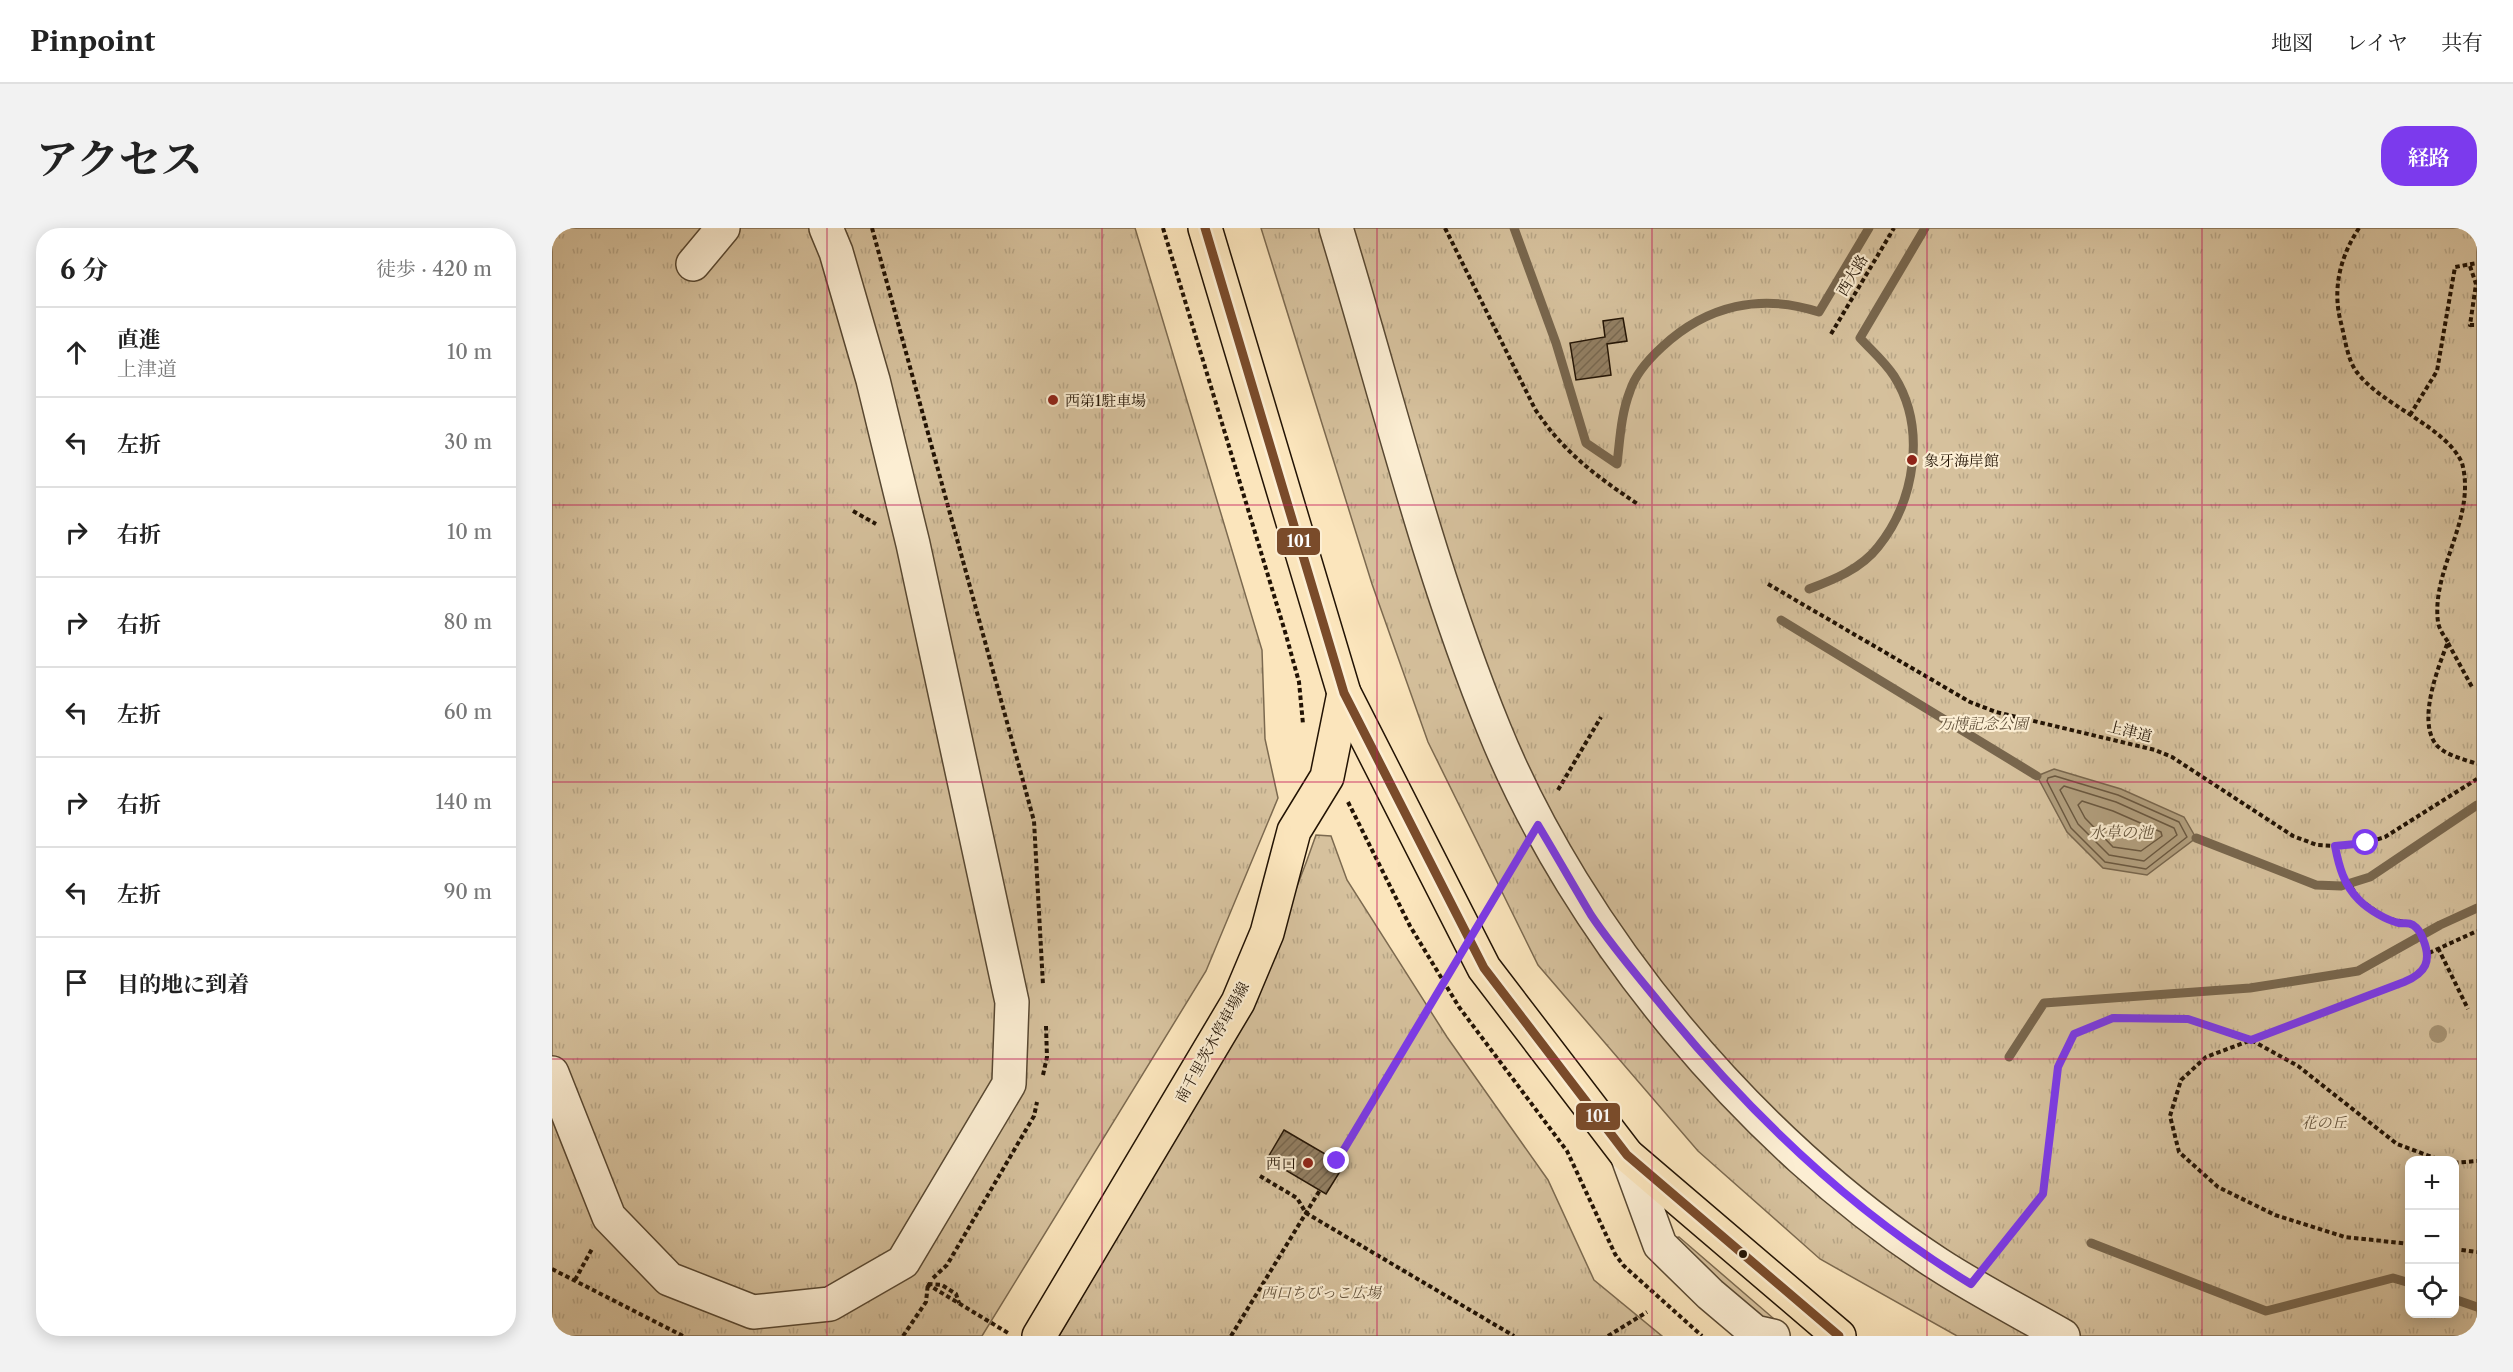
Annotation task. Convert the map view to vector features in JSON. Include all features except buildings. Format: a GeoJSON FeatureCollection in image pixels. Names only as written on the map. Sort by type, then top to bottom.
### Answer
{"type":"FeatureCollection","features":[{"type":"Feature","properties":{"kind":"main road"},"geometry":{"type":"LineString","coordinates":[[1205,228],[1344,693],[1484,968],[1627,1155],[1839,1336]]}},
{"type":"Feature","properties":{"kind":"main road","name":"南千里茨木停車場線"},"geometry":{"type":"LineString","coordinates":[[1039,1336],[1238,1002],[1267,933],[1294,831],[1327,777],[1344,693]]}},
{"type":"Feature","properties":{"kind":"street"},"geometry":{"type":"LineString","coordinates":[[693,264],[723,228]]}},
{"type":"Feature","properties":{"kind":"street"},"geometry":{"type":"LineString","coordinates":[[552,1073],[609,1217],[669,1279],[753,1312],[830,1304],[903,1262],[1009,1084],[1012,1002],[1010,990],[918,567],[873,380],[836,252],[826,228]]}},
{"type":"Feature","properties":{"kind":"street"},"geometry":{"type":"LineString","coordinates":[[1336,228],[1451,615],[1494,730],[1592,916],[1688,1038],[1746,1103],[1810,1165],[1936,1263],[2063,1336]]}},
{"type":"Feature","properties":{"kind":"street"},"geometry":{"type":"LineString","coordinates":[[1627,1155],[1660,1245],[1710,1294],[1755,1332],[1773,1336]]}},
{"type":"Feature","properties":{"kind":"path"},"geometry":{"type":"LineString","coordinates":[[1163,228],[1299,682],[1303,730]]}},
{"type":"Feature","properties":{"kind":"path"},"geometry":{"type":"LineString","coordinates":[[1445,228],[1534,409],[1559,443],[1583,465],[1639,505]]}},
{"type":"Feature","properties":{"kind":"path","name":"西大路"},"geometry":{"type":"LineString","coordinates":[[1831,334],[1894,228]]}},
{"type":"Feature","properties":{"kind":"path"},"geometry":{"type":"LineString","coordinates":[[2358,228],[2341,263],[2337,281],[2338,310],[2355,370],[2374,389],[2448,445],[2462,463],[2467,491],[2462,525],[2437,601],[2438,625],[2472,687]]}},
{"type":"Feature","properties":{"kind":"path"},"geometry":{"type":"LineString","coordinates":[[2410,415],[2437,371],[2455,267],[2477,263]]}},
{"type":"Feature","properties":{"kind":"path"},"geometry":{"type":"LineString","coordinates":[[2470,266],[2476,284],[2470,325],[2477,325]]}},
{"type":"Feature","properties":{"kind":"path","name":"上津道"},"geometry":{"type":"LineString","coordinates":[[1768,584],[1976,705],[2155,750],[2172,757],[2293,836],[2317,845],[2366,843],[2385,837],[2477,778]]}},
{"type":"Feature","properties":{"kind":"path"},"geometry":{"type":"LineString","coordinates":[[2448,642],[2429,704],[2428,729],[2435,745],[2455,757],[2477,764]]}},
{"type":"Feature","properties":{"kind":"path"},"geometry":{"type":"LineString","coordinates":[[1555,795],[1601,717]]}},
{"type":"Feature","properties":{"kind":"path"},"geometry":{"type":"LineString","coordinates":[[1343,795],[1410,926],[1460,1007],[1572,1160],[1615,1254],[1623,1265],[1702,1336]]}},
{"type":"Feature","properties":{"kind":"path"},"geometry":{"type":"LineString","coordinates":[[1337,1161],[1541,820]]}},
{"type":"Feature","properties":{"kind":"path"},"geometry":{"type":"LineString","coordinates":[[2335,846],[2343,877],[2354,894],[2386,918],[2409,923],[2420,931],[2428,953],[2424,968],[2412,979],[2206,1058],[2181,1080],[2170,1116],[2180,1152],[2218,1187],[2275,1215],[2345,1237],[2405,1244]]}},
{"type":"Feature","properties":{"kind":"path"},"geometry":{"type":"LineString","coordinates":[[2428,953],[2477,931]]}},
{"type":"Feature","properties":{"kind":"path"},"geometry":{"type":"LineString","coordinates":[[2438,948],[2468,1009]]}},
{"type":"Feature","properties":{"kind":"path"},"geometry":{"type":"LineString","coordinates":[[1971,1284],[2043,1194],[2058,1067],[2074,1034],[2113,1018],[2188,1019],[2251,1040],[2298,1066],[2397,1144],[2427,1156]]}},
{"type":"Feature","properties":{"kind":"path"},"geometry":{"type":"LineString","coordinates":[[2459,1163],[2477,1161]]}},
{"type":"Feature","properties":{"kind":"path"},"geometry":{"type":"LineString","coordinates":[[1260,1176],[1297,1198],[1306,1213],[1514,1336]]}},
{"type":"Feature","properties":{"kind":"path"},"geometry":{"type":"LineString","coordinates":[[1231,1336],[1320,1190]]}},
{"type":"Feature","properties":{"kind":"path"},"geometry":{"type":"LineString","coordinates":[[575,1280],[595,1242]]}},
{"type":"Feature","properties":{"kind":"path"},"geometry":{"type":"LineString","coordinates":[[2459,1250],[2477,1252]]}},
{"type":"Feature","properties":{"kind":"path"},"geometry":{"type":"LineString","coordinates":[[552,1269],[683,1336]]}},
{"type":"Feature","properties":{"kind":"path"},"geometry":{"type":"LineString","coordinates":[[903,1336],[926,1302],[927,1284],[942,1285],[949,1289],[956,1294],[960,1304]]}},
{"type":"Feature","properties":{"kind":"path"},"geometry":{"type":"LineString","coordinates":[[953,1300],[1013,1336]]}},
{"type":"Feature","properties":{"kind":"path"},"geometry":{"type":"LineString","coordinates":[[1608,1336],[1647,1312]]}},
{"type":"Feature","properties":{"kind":"green space"},"geometry":{"type":"Polygon","coordinates":[[[552,228],[1135,228],[1262,650],[1265,739],[1278,798],[1206,971],[982,1336],[552,1336],[552,228]]]}},
{"type":"Feature","properties":{"kind":"green space","name":"万博記念公園"},"geometry":{"type":"Polygon","coordinates":[[[1261,228],[2477,228],[2477,1336],[1957,1336],[1820,1259],[1698,1151],[1538,965],[1428,742],[1372,584],[1261,228]]]}},
{"type":"Feature","properties":{"kind":"green space","name":"西口ちびっこ広場"},"geometry":{"type":"Polygon","coordinates":[[[1316,835],[1331,836],[1347,880],[1447,1037],[1548,1180],[1594,1280],[1662,1336],[1059,1336],[1200,1091],[1232,1029],[1291,901],[1316,835]]]}},
{"type":"Feature","properties":{"kind":"green space"},"geometry":{"type":"Polygon","coordinates":[[[1679,1237],[1773,1318],[1773,1325],[1766,1327],[1673,1238],[1679,1237]]]}},
{"type":"Feature","properties":{"kind":"water","name":"水草の池"},"geometry":{"type":"Polygon","coordinates":[[[2054,769],[2121,789],[2184,817],[2196,838],[2147,875],[2103,868],[2067,832],[2037,776],[2054,769]]]}},
{"type":"Feature","properties":{"kind":"waterway"},"geometry":{"type":"LineString","coordinates":[[1514,228],[1556,343],[1586,443],[1617,464],[1623,418],[1632,385],[1643,367],[1662,347],[1697,321],[1716,312],[1736,307],[1776,304],[1797,306],[1819,312],[1869,228]]}},
{"type":"Feature","properties":{"kind":"waterway"},"geometry":{"type":"LineString","coordinates":[[1809,589],[1846,573],[1871,555],[1891,529],[1901,508],[1912,464],[1911,418],[1894,376],[1860,338],[1925,228]]}},
{"type":"Feature","properties":{"kind":"waterway"},"geometry":{"type":"LineString","coordinates":[[1781,620],[2037,776]]}},
{"type":"Feature","properties":{"kind":"waterway"},"geometry":{"type":"LineString","coordinates":[[2196,838],[2316,885],[2341,886],[2370,877],[2477,805]]}},
{"type":"Feature","properties":{"kind":"waterway"},"geometry":{"type":"LineString","coordinates":[[2009,1057],[2044,1003],[2250,988],[2358,971],[2440,925],[2477,908]]}},
{"type":"Feature","properties":{"kind":"waterway"},"geometry":{"type":"LineString","coordinates":[[2091,1243],[2266,1311],[2393,1278],[2405,1282]]}},
{"type":"Feature","properties":{"kind":"waterway"},"geometry":{"type":"LineString","coordinates":[[2459,1301],[2477,1307]]}},
{"type":"Feature","properties":{"kind":"transit line","name":"101"},"geometry":{"type":"LineString","coordinates":[[1205,228],[1344,693],[1484,968],[1627,1155],[1839,1336]]}},
{"type":"Feature","properties":{"kind":"place","name":"西第1駐車場"},"geometry":{"type":"Point","coordinates":[1053,400]}},
{"type":"Feature","properties":{"kind":"place","name":"象牙海岸館"},"geometry":{"type":"Point","coordinates":[1912,460]}},
{"type":"Feature","properties":{"kind":"place","name":"西口"},"geometry":{"type":"Point","coordinates":[1308,1163]}},
{"type":"Feature","properties":{"kind":"route"},"geometry":{"type":"LineString","coordinates":[[1337,1161],[1538,825],[1592,916],[1627,963],[1688,1038],[1746,1103],[1810,1165],[1869,1213],[1936,1263],[1971,1284],[2043,1194],[2058,1067],[2074,1034],[2113,1018],[2188,1019],[2251,1040],[2412,979],[2419,974],[2424,968],[2428,953],[2420,931],[2409,923],[2386,918],[2366,906],[2354,894],[2340,870],[2335,846],[2366,843]]}},
{"type":"Feature","properties":{"kind":"park label","name":"花の丘"},"geometry":{"type":"Point","coordinates":[2324,1122]}}]}
